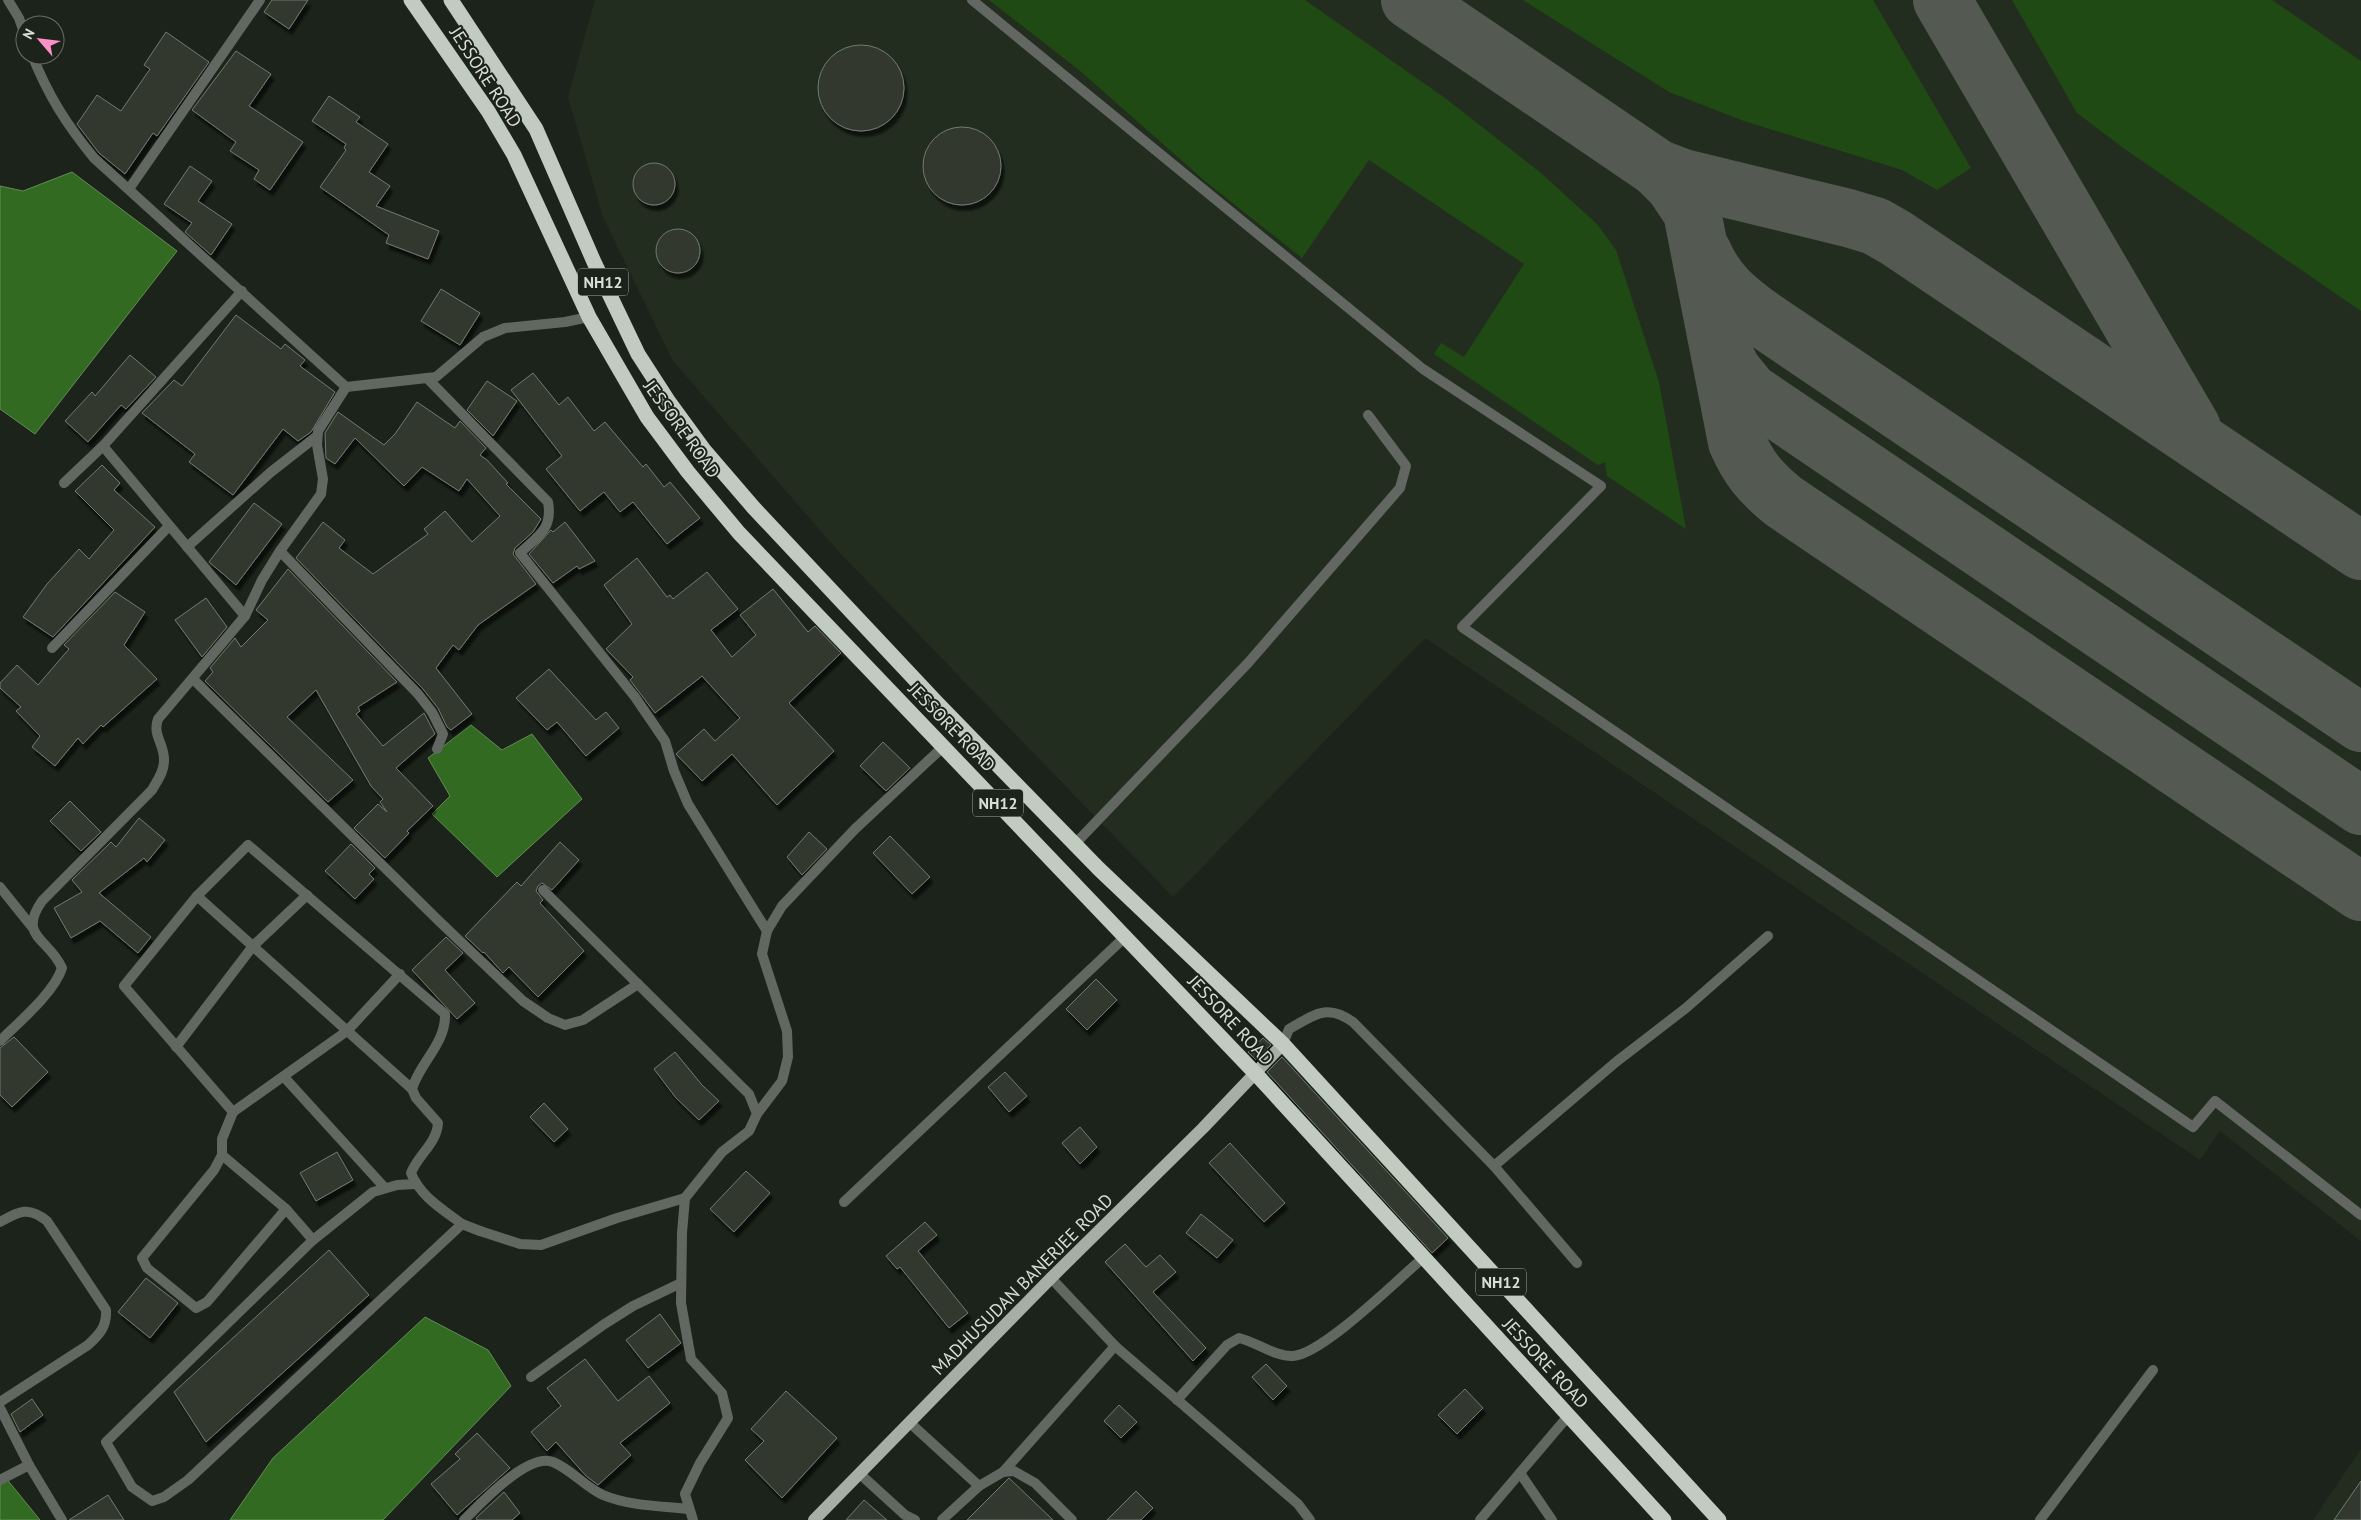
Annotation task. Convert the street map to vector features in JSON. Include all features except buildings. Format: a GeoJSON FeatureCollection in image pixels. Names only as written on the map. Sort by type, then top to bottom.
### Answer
{"type":"FeatureCollection","features":[{"type":"Feature","properties":{"kind":"highway","name":"JESSORE ROAD"},"geometry":{"type":"LineString","coordinates":[[411,0],[488,110],[514,155],[589,317],[647,417],[688,472],[739,533],[1256,1074],[1664,1520]]}},
{"type":"Feature","properties":{"kind":"highway","name":"NH12"},"geometry":{"type":"LineString","coordinates":[[450,0],[497,67],[536,129],[594,262],[638,354],[692,434],[781,538],[937,703],[1075,844],[1283,1044],[1719,1520]]}},
{"type":"Feature","properties":{"kind":"main road","name":"MADHUSUDAN BANERJEE ROAD"},"geometry":{"type":"LineString","coordinates":[[814,1520],[1051,1278],[1256,1074],[1283,1044]]}},
{"type":"Feature","properties":{"kind":"street"},"geometry":{"type":"LineString","coordinates":[[8,0],[17,15]]}},
{"type":"Feature","properties":{"kind":"street"},"geometry":{"type":"LineString","coordinates":[[129,189],[260,0]]}},
{"type":"Feature","properties":{"kind":"street"},"geometry":{"type":"LineString","coordinates":[[972,0],[1423,368],[1601,486],[1462,627],[2194,1127],[2214,1100],[2361,1214]]}},
{"type":"Feature","properties":{"kind":"street"},"geometry":{"type":"LineString","coordinates":[[36,65],[46,89],[67,126],[94,158],[346,387],[436,377],[483,337],[505,328],[565,322],[589,317]]}},
{"type":"Feature","properties":{"kind":"street"},"geometry":{"type":"LineString","coordinates":[[64,483],[103,446],[242,291]]}},
{"type":"Feature","properties":{"kind":"street"},"geometry":{"type":"LineString","coordinates":[[427,378],[548,502],[551,517],[543,531],[520,553],[635,697],[665,741],[674,771],[688,804],[767,931]]}},
{"type":"Feature","properties":{"kind":"street"},"geometry":{"type":"LineString","coordinates":[[187,547],[270,472],[317,436],[346,387]]}},
{"type":"Feature","properties":{"kind":"street"},"geometry":{"type":"LineString","coordinates":[[1075,844],[1248,663],[1400,488],[1406,466],[1368,416]]}},
{"type":"Feature","properties":{"kind":"street"},"geometry":{"type":"LineString","coordinates":[[32,927],[32,918],[42,901],[152,790],[162,773],[165,760],[155,727],[164,710],[194,680],[246,616],[262,580],[280,551],[321,494],[323,479],[317,436]]}},
{"type":"Feature","properties":{"kind":"street"},"geometry":{"type":"LineString","coordinates":[[103,446],[246,616]]}},
{"type":"Feature","properties":{"kind":"street"},"geometry":{"type":"LineString","coordinates":[[52,648],[169,526]]}},
{"type":"Feature","properties":{"kind":"street"},"geometry":{"type":"LineString","coordinates":[[280,551],[428,706],[440,725],[442,734],[437,749]]}},
{"type":"Feature","properties":{"kind":"street"},"geometry":{"type":"LineString","coordinates":[[194,680],[523,1001],[548,1018],[565,1025],[583,1020],[638,984]]}},
{"type":"Feature","properties":{"kind":"street"},"geometry":{"type":"LineString","coordinates":[[692,1520],[685,1494],[700,1463],[728,1418],[722,1393],[691,1359],[681,1303],[682,1233],[686,1198],[722,1152],[749,1131],[757,1114],[782,1082],[788,1057],[787,1031],[762,954],[767,931],[782,906],[856,829],[944,746]]}},
{"type":"Feature","properties":{"kind":"street"},"geometry":{"type":"LineString","coordinates":[[233,1112],[124,986],[197,896],[248,845],[446,1014],[446,1026],[441,1038],[414,1080],[412,1089]]}},
{"type":"Feature","properties":{"kind":"street"},"geometry":{"type":"LineString","coordinates":[[0,888],[32,927],[36,936],[58,958],[62,968],[60,975],[40,1001],[0,1041]]}},
{"type":"Feature","properties":{"kind":"street"},"geometry":{"type":"LineString","coordinates":[[543,890],[749,1094],[757,1114]]}},
{"type":"Feature","properties":{"kind":"street"},"geometry":{"type":"LineString","coordinates":[[176,1047],[253,946],[307,895]]}},
{"type":"Feature","properties":{"kind":"street"},"geometry":{"type":"LineString","coordinates":[[197,896],[412,1089],[416,1098],[438,1123],[437,1133],[415,1162],[411,1173],[415,1184],[426,1196],[462,1224],[520,1244],[540,1245],[618,1218],[686,1198]]}},
{"type":"Feature","properties":{"kind":"street"},"geometry":{"type":"LineString","coordinates":[[844,1202],[1126,936]]}},
{"type":"Feature","properties":{"kind":"street"},"geometry":{"type":"LineString","coordinates":[[1494,1166],[1616,1062],[1686,1008],[1768,936]]}},
{"type":"Feature","properties":{"kind":"street"},"geometry":{"type":"LineString","coordinates":[[286,1209],[207,1302],[196,1308],[147,1268],[142,1258],[214,1170],[222,1155],[222,1139],[233,1112],[347,1031],[400,974]]}},
{"type":"Feature","properties":{"kind":"street"},"geometry":{"type":"LineString","coordinates":[[1283,1044],[1289,1029],[1308,1018],[1328,1011],[1343,1015],[1353,1022],[1494,1166],[1577,1263]]}},
{"type":"Feature","properties":{"kind":"street"},"geometry":{"type":"LineString","coordinates":[[284,1077],[385,1188]]}},
{"type":"Feature","properties":{"kind":"street"},"geometry":{"type":"LineString","coordinates":[[222,1155],[286,1209],[313,1240]]}},
{"type":"Feature","properties":{"kind":"street"},"geometry":{"type":"LineString","coordinates":[[415,1184],[397,1185],[373,1192],[313,1240],[106,1442],[132,1487],[152,1501],[164,1497],[188,1480],[462,1224]]}},
{"type":"Feature","properties":{"kind":"street"},"geometry":{"type":"LineString","coordinates":[[0,1222],[24,1211],[33,1211],[47,1221],[106,1310],[107,1321],[100,1333],[88,1345],[0,1402]]}},
{"type":"Feature","properties":{"kind":"street"},"geometry":{"type":"LineString","coordinates":[[1177,1400],[1227,1345],[1239,1338],[1292,1356],[1308,1352],[1329,1339],[1423,1258]]}},
{"type":"Feature","properties":{"kind":"street"},"geometry":{"type":"LineString","coordinates":[[1051,1278],[1115,1346],[1298,1504],[1310,1520]]}},
{"type":"Feature","properties":{"kind":"street"},"geometry":{"type":"LineString","coordinates":[[531,1377],[633,1306],[681,1283]]}},
{"type":"Feature","properties":{"kind":"street"},"geometry":{"type":"LineString","coordinates":[[942,1520],[978,1486],[1003,1472],[1115,1346]]}},
{"type":"Feature","properties":{"kind":"street"},"geometry":{"type":"LineString","coordinates":[[2040,1520],[2153,1370]]}},
{"type":"Feature","properties":{"kind":"street"},"geometry":{"type":"LineString","coordinates":[[0,1408],[29,1465],[62,1520]]}},
{"type":"Feature","properties":{"kind":"street"},"geometry":{"type":"LineString","coordinates":[[1480,1520],[1568,1415]]}},
{"type":"Feature","properties":{"kind":"street"},"geometry":{"type":"LineString","coordinates":[[909,1422],[978,1486]]}},
{"type":"Feature","properties":{"kind":"street"},"geometry":{"type":"LineString","coordinates":[[464,1520],[515,1474],[534,1462],[548,1460],[568,1471],[587,1488],[606,1496],[634,1503],[690,1509]]}},
{"type":"Feature","properties":{"kind":"street"},"geometry":{"type":"LineString","coordinates":[[0,1480],[29,1465]]}},
{"type":"Feature","properties":{"kind":"street"},"geometry":{"type":"LineString","coordinates":[[1003,1472],[1014,1471],[1026,1476],[1072,1520]]}},
{"type":"Feature","properties":{"kind":"street"},"geometry":{"type":"LineString","coordinates":[[1520,1473],[1552,1520]]}},
{"type":"Feature","properties":{"kind":"street"},"geometry":{"type":"LineString","coordinates":[[860,1474],[905,1515],[915,1520]]}},
{"type":"Feature","properties":{"kind":"shaded area"},"geometry":{"type":"Polygon","coordinates":[[[595,0],[2361,0],[2361,1241],[2220,1131],[2200,1160],[1425,638],[1173,897],[839,552],[673,361],[603,217],[568,97],[595,0]]]}},
{"type":"Feature","properties":{"kind":"shaded area"},"geometry":{"type":"Polygon","coordinates":[[[989,0],[1305,0],[1445,98],[1541,173],[1597,224],[1616,250],[1659,382],[1686,529],[1607,476],[1605,462],[1598,465],[1434,354],[1441,343],[1464,357],[1524,264],[1369,160],[1302,258],[1205,181],[1079,70],[989,0]]]}},
{"type":"Feature","properties":{"kind":"shaded area"},"geometry":{"type":"Polygon","coordinates":[[[1523,0],[1873,0],[1971,168],[1937,190],[1902,170],[1744,121],[1669,92],[1523,0]]]}},
{"type":"Feature","properties":{"kind":"shaded area"},"geometry":{"type":"Polygon","coordinates":[[[2012,0],[2272,0],[2361,61],[2361,311],[2126,150],[2077,113],[2012,0]]]}},
{"type":"Feature","properties":{"kind":"shaded area"},"geometry":{"type":"Polygon","coordinates":[[[72,172],[177,251],[35,434],[0,409],[0,186],[23,191],[72,172]]]}},
{"type":"Feature","properties":{"kind":"shaded area"},"geometry":{"type":"Polygon","coordinates":[[[471,725],[502,750],[532,734],[582,799],[497,877],[432,814],[450,796],[428,758],[471,725]]]}},
{"type":"Feature","properties":{"kind":"shaded area"},"geometry":{"type":"Polygon","coordinates":[[[425,1317],[488,1350],[511,1386],[383,1520],[230,1520],[273,1458],[425,1317]]]}},
{"type":"Feature","properties":{"kind":"shaded area"},"geometry":{"type":"Polygon","coordinates":[[[2361,1449],[2361,1520],[2313,1520],[2361,1449]]]}},
{"type":"Feature","properties":{"kind":"shaded area"},"geometry":{"type":"Polygon","coordinates":[[[5,1477],[40,1520],[0,1520],[0,1480],[5,1477]]]}},
{"type":"Feature","properties":{"kind":"taxiway"},"geometry":{"type":"LineString","coordinates":[[1410,0],[1657,168],[1683,178],[1848,218],[1875,226],[1896,238],[2361,551]]}},
{"type":"Feature","properties":{"kind":"taxiway"},"geometry":{"type":"LineString","coordinates":[[1942,0],[2192,428]]}},
{"type":"Feature","properties":{"kind":"taxiway"},"geometry":{"type":"LineString","coordinates":[[1657,168],[1674,185],[1692,212],[1737,442],[1751,468],[1768,488],[1783,501],[2361,892]]}},
{"type":"Feature","properties":{"kind":"taxiway"},"geometry":{"type":"LineString","coordinates":[[1703,253],[1708,264],[1727,289],[1760,317],[2361,723]]}},
{"type":"Feature","properties":{"kind":"taxiway"},"geometry":{"type":"LineString","coordinates":[[1720,346],[1732,370],[1750,392],[2361,806]]}}]}
